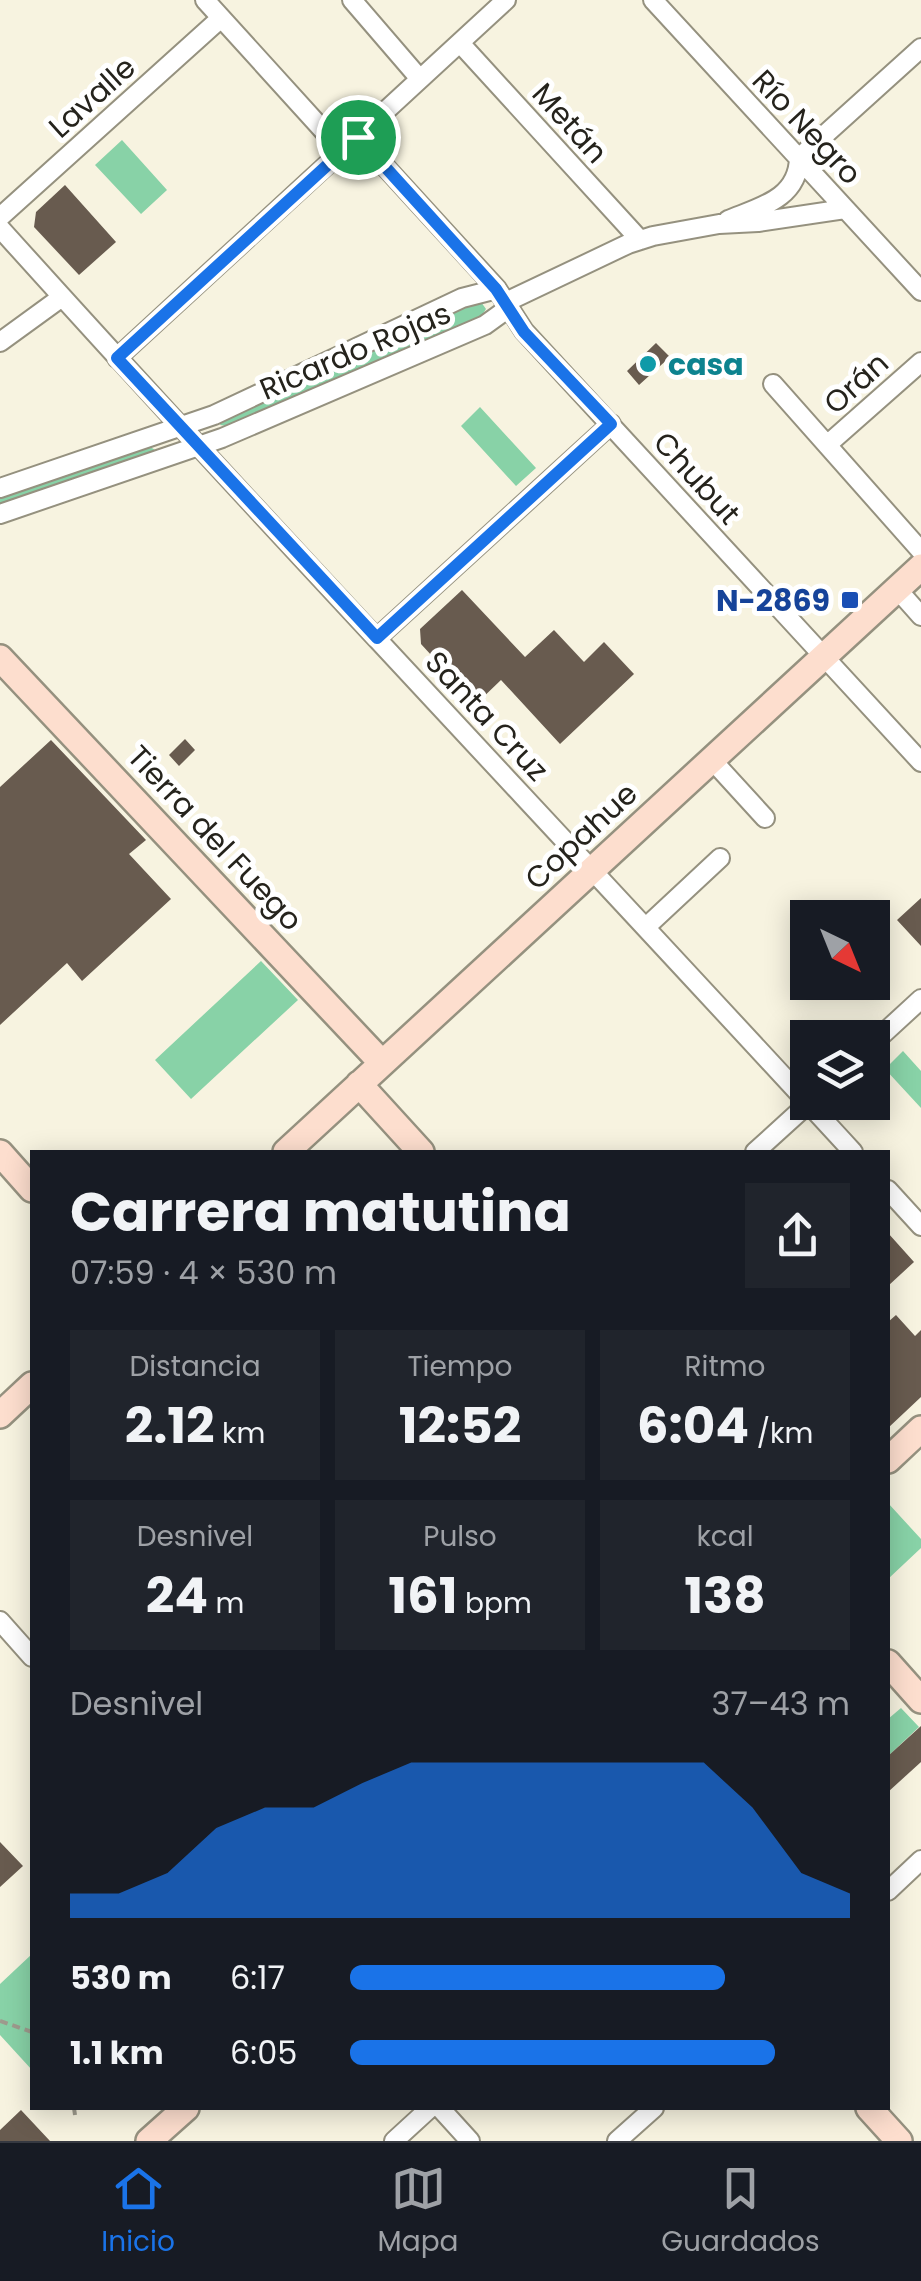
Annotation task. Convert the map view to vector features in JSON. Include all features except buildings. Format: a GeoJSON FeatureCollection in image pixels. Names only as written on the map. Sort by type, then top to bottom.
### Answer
{"type":"FeatureCollection","features":[{"type":"Feature","properties":{"kind":"street"},"geometry":{"type":"LineString","coordinates":[[205,0],[342,151]]}},
{"type":"Feature","properties":{"kind":"street"},"geometry":{"type":"LineString","coordinates":[[352,0],[420,79]]}},
{"type":"Feature","properties":{"kind":"street"},"geometry":{"type":"LineString","coordinates":[[117,358],[506,0]]}},
{"type":"Feature","properties":{"kind":"street","name":"Río Negro"},"geometry":{"type":"LineString","coordinates":[[652,0],[921,291]]}},
{"type":"Feature","properties":{"kind":"street","name":"Lavalle"},"geometry":{"type":"LineString","coordinates":[[0,217],[221,18]]}},
{"type":"Feature","properties":{"kind":"street","name":"Metán"},"geometry":{"type":"LineString","coordinates":[[460,42],[640,240]]}},
{"type":"Feature","properties":{"kind":"street","name":"Ricardo Rojas"},"geometry":{"type":"LineString","coordinates":[[718,224],[785,193],[797,176],[799,158],[921,48]]}},
{"type":"Feature","properties":{"kind":"street","name":"Chubut"},"geometry":{"type":"LineString","coordinates":[[358,137],[501,296],[524,332],[921,762]]}},
{"type":"Feature","properties":{"kind":"street","name":"Ricardo Rojas"},"geometry":{"type":"LineString","coordinates":[[0,488],[214,415],[462,298],[501,296],[640,240],[718,224],[846,209]]}},
{"type":"Feature","properties":{"kind":"street","name":"Santa Cruz"},"geometry":{"type":"LineString","coordinates":[[0,228],[197,447],[790,1082]]}},
{"type":"Feature","properties":{"kind":"street","name":"Ricardo Rojas"},"geometry":{"type":"LineString","coordinates":[[0,514],[197,447],[485,325],[499,317],[501,296]]}},
{"type":"Feature","properties":{"kind":"street"},"geometry":{"type":"LineString","coordinates":[[0,342],[62,297]]}},
{"type":"Feature","properties":{"kind":"street","name":"Orán"},"geometry":{"type":"LineString","coordinates":[[827,446],[921,362]]}},
{"type":"Feature","properties":{"kind":"street"},"geometry":{"type":"LineString","coordinates":[[773,384],[921,551]]}},
{"type":"Feature","properties":{"kind":"street"},"geometry":{"type":"LineString","coordinates":[[377,638],[611,424]]}},
{"type":"Feature","properties":{"kind":"street","name":"Copahue"},"geometry":{"type":"LineString","coordinates":[[288,1150],[921,567]]}},
{"type":"Feature","properties":{"kind":"street"},"geometry":{"type":"LineString","coordinates":[[897,589],[921,616]]}},
{"type":"Feature","properties":{"kind":"street","name":"Tierra del Fuego"},"geometry":{"type":"LineString","coordinates":[[0,658],[382,1063]]}},
{"type":"Feature","properties":{"kind":"street"},"geometry":{"type":"LineString","coordinates":[[712,760],[765,818]]}},
{"type":"Feature","properties":{"kind":"street"},"geometry":{"type":"LineString","coordinates":[[646,927],[720,858]]}},
{"type":"Feature","properties":{"kind":"street"},"geometry":{"type":"LineString","coordinates":[[890,1027],[921,999]]}},
{"type":"Feature","properties":{"kind":"street"},"geometry":{"type":"LineString","coordinates":[[359,1084],[419,1150]]}},
{"type":"Feature","properties":{"kind":"street"},"geometry":{"type":"LineString","coordinates":[[758,1150],[791,1120]]}},
{"type":"Feature","properties":{"kind":"street","name":"Santa Cruz"},"geometry":{"type":"LineString","coordinates":[[824,1120],[851,1150]]}},
{"type":"Feature","properties":{"kind":"street"},"geometry":{"type":"LineString","coordinates":[[0,1153],[30,1187]]}},
{"type":"Feature","properties":{"kind":"street"},"geometry":{"type":"LineString","coordinates":[[890,1192],[921,1226]]}},
{"type":"Feature","properties":{"kind":"street"},"geometry":{"type":"LineString","coordinates":[[0,1415],[30,1387]]}},
{"type":"Feature","properties":{"kind":"street"},"geometry":{"type":"LineString","coordinates":[[890,1458],[921,1429]]}},
{"type":"Feature","properties":{"kind":"street"},"geometry":{"type":"LineString","coordinates":[[0,1621],[30,1655]]}},
{"type":"Feature","properties":{"kind":"street"},"geometry":{"type":"LineString","coordinates":[[890,1666],[921,1700]]}},
{"type":"Feature","properties":{"kind":"street"},"geometry":{"type":"LineString","coordinates":[[890,1890],[921,1860]]}},
{"type":"Feature","properties":{"kind":"street"},"geometry":{"type":"LineString","coordinates":[[149,2141],[184,2110]]}},
{"type":"Feature","properties":{"kind":"street"},"geometry":{"type":"LineString","coordinates":[[394,2141],[428,2110]]}},
{"type":"Feature","properties":{"kind":"street"},"geometry":{"type":"LineString","coordinates":[[442,2110],[470,2141]]}},
{"type":"Feature","properties":{"kind":"street"},"geometry":{"type":"LineString","coordinates":[[617,2141],[652,2110]]}},
{"type":"Feature","properties":{"kind":"street"},"geometry":{"type":"LineString","coordinates":[[871,2110],[900,2141]]}},
{"type":"Feature","properties":{"kind":"path"},"geometry":{"type":"LineString","coordinates":[[0,2022],[30,2031]]}},
{"type":"Feature","properties":{"kind":"path"},"geometry":{"type":"LineString","coordinates":[[75,2110],[76,2115]]}},
{"type":"Feature","properties":{"kind":"green space"},"geometry":{"type":"Polygon","coordinates":[[[122,140],[167,190],[141,214],[95,165],[122,140]]]}},
{"type":"Feature","properties":{"kind":"green space"},"geometry":{"type":"Polygon","coordinates":[[[476,302],[486,309],[481,317],[227,426],[220,425],[223,419],[476,302]]]}},
{"type":"Feature","properties":{"kind":"green space"},"geometry":{"type":"Polygon","coordinates":[[[480,407],[536,468],[516,486],[461,426],[480,407]]]}},
{"type":"Feature","properties":{"kind":"green space"},"geometry":{"type":"Polygon","coordinates":[[[149,446],[155,454],[0,508],[0,495],[149,446]]]}},
{"type":"Feature","properties":{"kind":"green space"},"geometry":{"type":"Polygon","coordinates":[[[261,961],[298,1000],[191,1099],[155,1060],[261,961]]]}},
{"type":"Feature","properties":{"kind":"green space"},"geometry":{"type":"Polygon","coordinates":[[[903,1051],[921,1071],[921,1108],[890,1074],[890,1064],[903,1051]]]}},
{"type":"Feature","properties":{"kind":"green space"},"geometry":{"type":"Polygon","coordinates":[[[890,1505],[921,1539],[921,1548],[890,1577],[890,1505]]]}},
{"type":"Feature","properties":{"kind":"green space"},"geometry":{"type":"Polygon","coordinates":[[[901,1708],[919,1727],[890,1754],[890,1717],[901,1708]]]}},
{"type":"Feature","properties":{"kind":"green space"},"geometry":{"type":"Polygon","coordinates":[[[30,1956],[30,2068],[0,2035],[0,1984],[30,1956]]]}},
{"type":"Feature","properties":{"kind":"place","name":"casa"},"geometry":{"type":"Point","coordinates":[648,364]}},
{"type":"Feature","properties":{"kind":"place","name":"N-2869"},"geometry":{"type":"Point","coordinates":[850,600]}},
{"type":"Feature","properties":{"kind":"route"},"geometry":{"type":"LineString","coordinates":[[358,137],[496,289],[524,332],[611,424],[377,638],[117,358],[358,137]]}}]}
